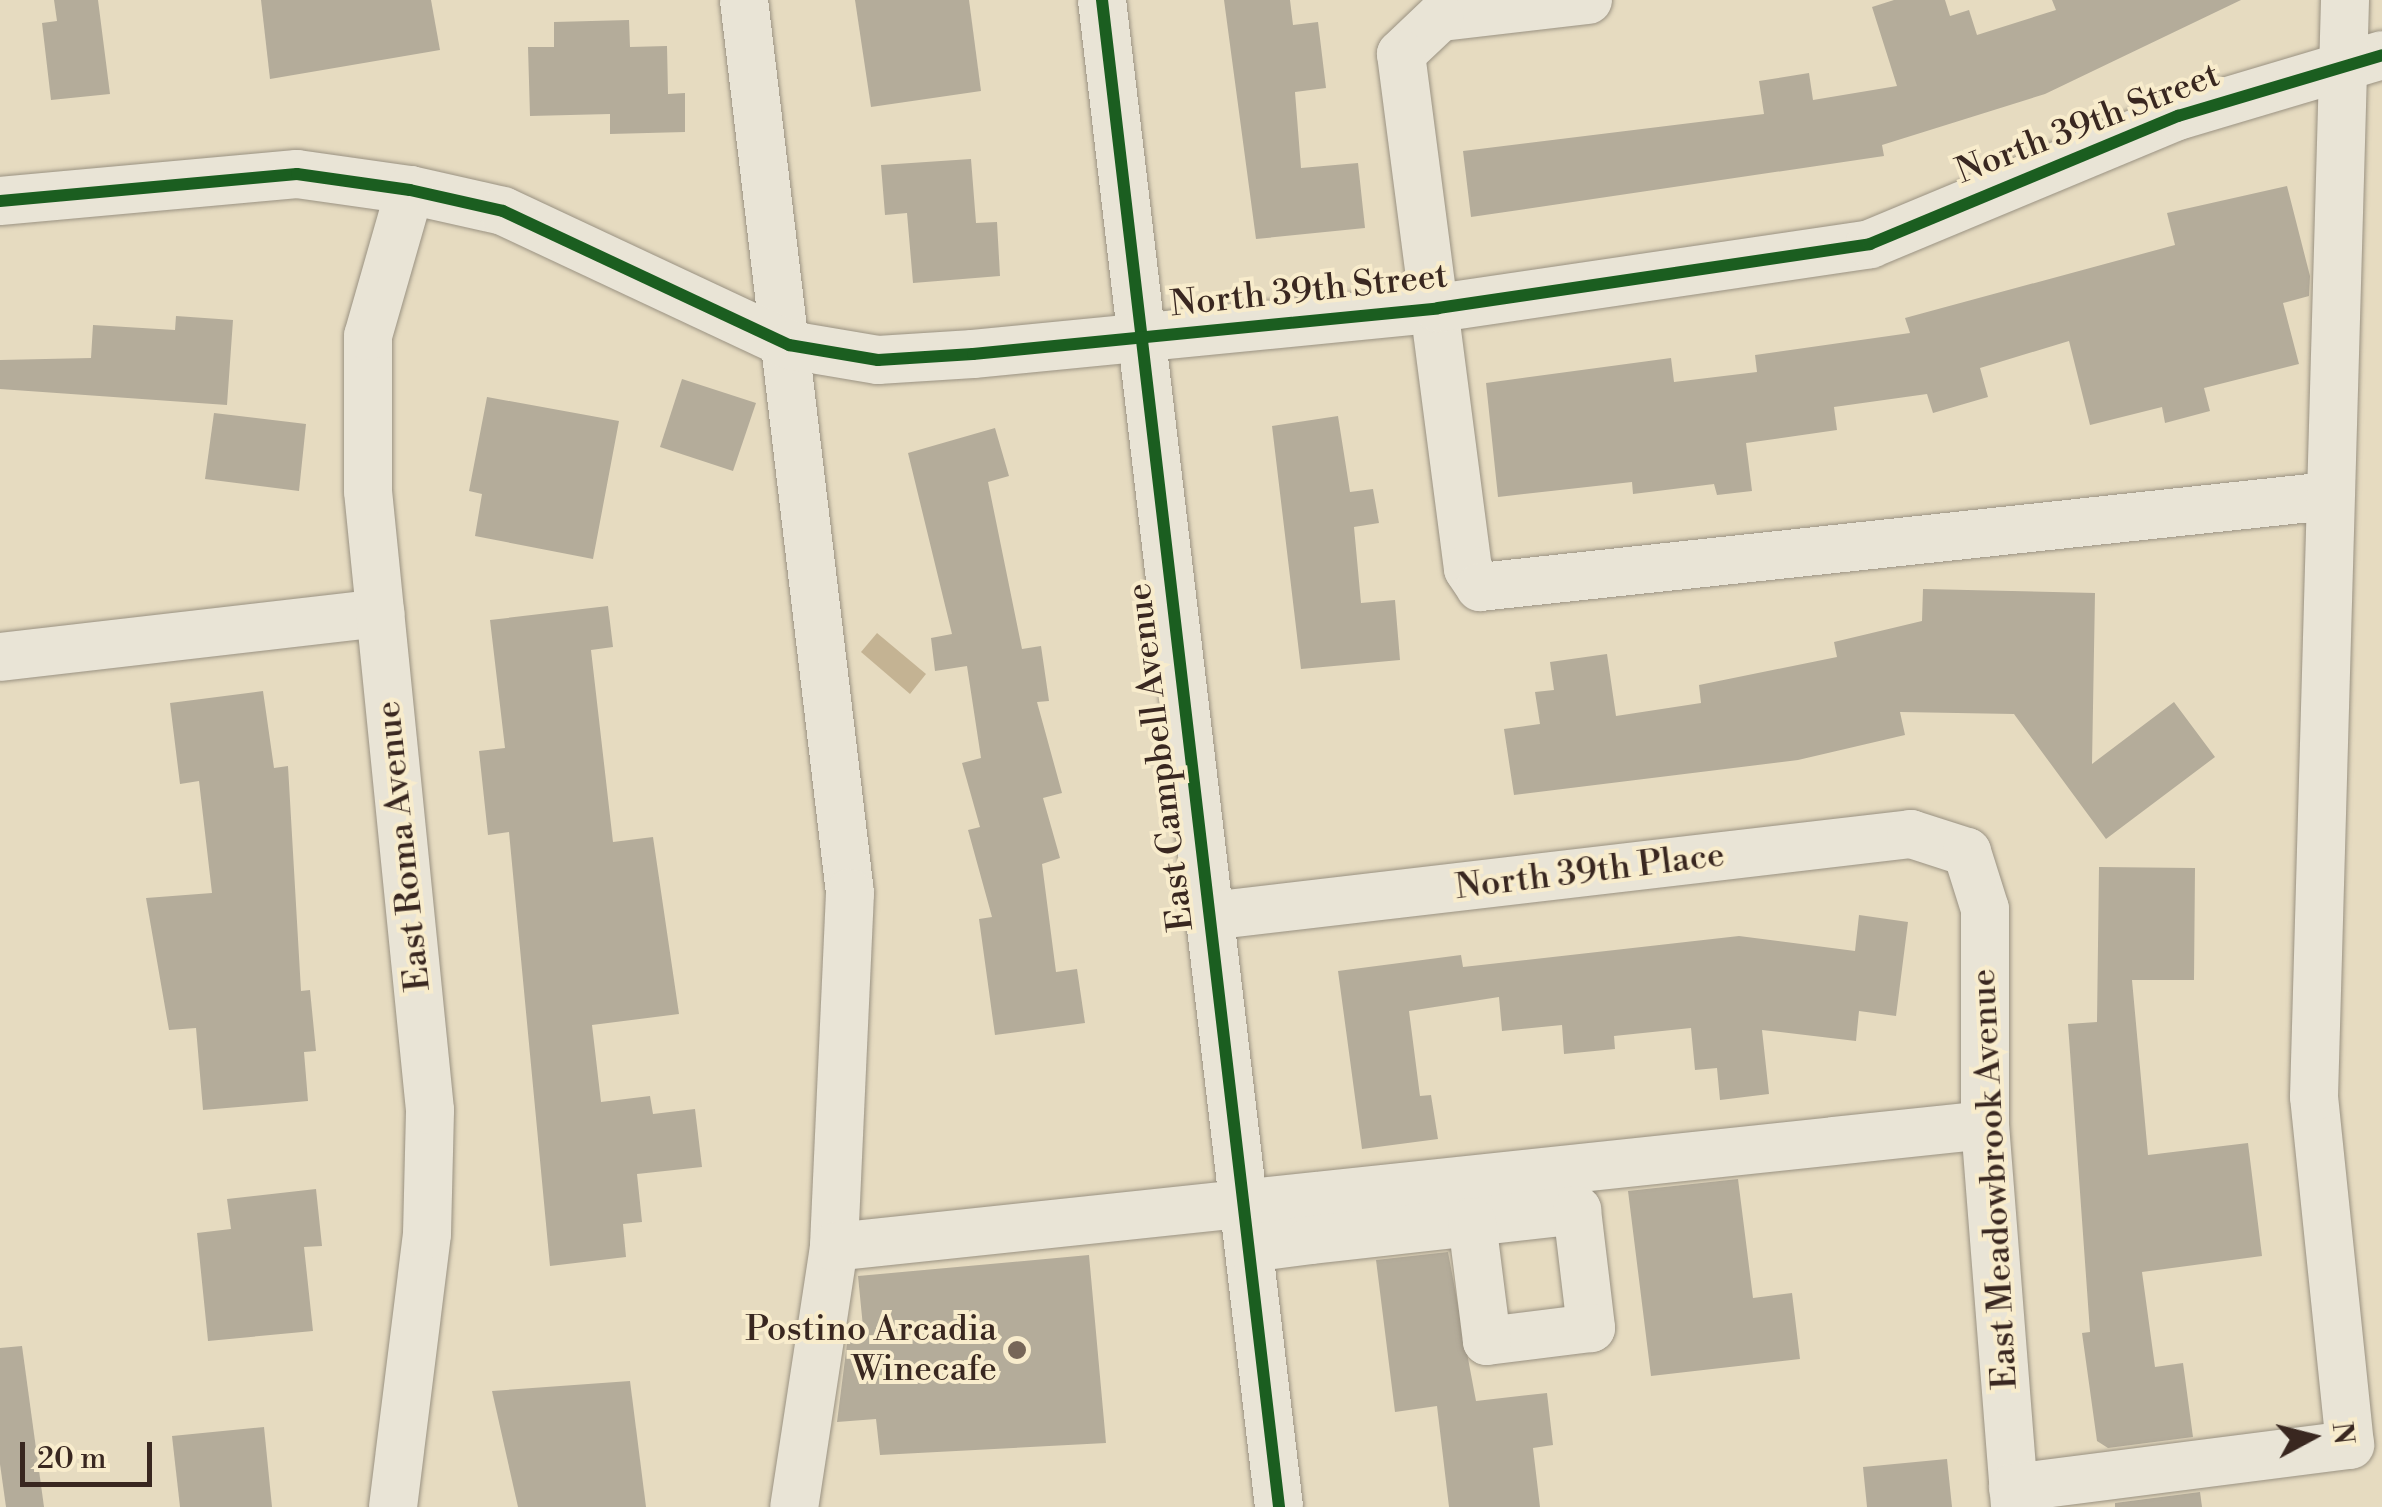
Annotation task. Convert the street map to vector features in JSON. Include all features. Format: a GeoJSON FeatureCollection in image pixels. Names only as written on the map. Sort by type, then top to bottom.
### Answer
{"type":"FeatureCollection","features":[{"type":"Feature","properties":{"kind":"street"},"geometry":{"type":"LineString","coordinates":[[744,0],[789,345],[850,894],[834,1247],[794,1507]]}},
{"type":"Feature","properties":{"kind":"street","name":"East Campbell Avenue"},"geometry":{"type":"LineString","coordinates":[[1102,0],[1279,1507]]}},
{"type":"Feature","properties":{"kind":"street"},"geometry":{"type":"LineString","coordinates":[[1588,0],[1440,18],[1402,54],[1438,308],[1468,568],[1480,587],[2329,496]]}},
{"type":"Feature","properties":{"kind":"street"},"geometry":{"type":"LineString","coordinates":[[2014,1497],[2350,1444],[2314,1098],[2329,496],[2365,59],[2345,0]]}},
{"type":"Feature","properties":{"kind":"street","name":"North 39th Street"},"geometry":{"type":"LineString","coordinates":[[0,201],[297,174],[410,190],[503,211],[789,345],[878,360],[1143,340],[1438,308],[1870,244],[2178,116],[2365,59]]}},
{"type":"Feature","properties":{"kind":"street","name":"East Roma Avenue"},"geometry":{"type":"LineString","coordinates":[[393,1507],[427,1234],[430,1110],[368,490],[368,336],[410,190]]}},
{"type":"Feature","properties":{"kind":"street"},"geometry":{"type":"LineString","coordinates":[[0,657],[380,613]]}},
{"type":"Feature","properties":{"kind":"street","name":"North 39th Place"},"geometry":{"type":"LineString","coordinates":[[1210,916],[1911,834],[1967,852]]}},
{"type":"Feature","properties":{"kind":"street","name":"East Meadowbrook Avenue"},"geometry":{"type":"LineString","coordinates":[[1967,852],[1984,909],[1985,1125],[2014,1497]]}},
{"type":"Feature","properties":{"kind":"street"},"geometry":{"type":"LineString","coordinates":[[1248,1226],[1985,1125]]}},
{"type":"Feature","properties":{"kind":"street"},"geometry":{"type":"LineString","coordinates":[[834,1247],[1248,1226],[1472,1222]]}},
{"type":"Feature","properties":{"kind":"shaded area"},"geometry":{"type":"Polygon","coordinates":[[[877,633],[926,674],[910,694],[861,652],[877,633]]]}},
{"type":"Feature","properties":{"kind":"building"},"geometry":{"type":"Polygon","coordinates":[[[54,0],[98,0],[110,94],[51,100],[42,23],[57,21],[54,0]]]}},
{"type":"Feature","properties":{"kind":"building"},"geometry":{"type":"Polygon","coordinates":[[[261,0],[431,0],[440,50],[270,79],[261,0]]]}},
{"type":"Feature","properties":{"kind":"building"},"geometry":{"type":"Polygon","coordinates":[[[855,0],[969,0],[981,91],[871,107],[855,0]]]}},
{"type":"Feature","properties":{"kind":"building"},"geometry":{"type":"Polygon","coordinates":[[[1224,0],[1290,0],[1293,25],[1318,22],[1326,88],[1295,92],[1301,168],[1358,163],[1365,228],[1256,239],[1224,0]]]}},
{"type":"Feature","properties":{"kind":"building"},"geometry":{"type":"Polygon","coordinates":[[[1894,0],[1945,0],[1950,16],[1969,10],[1977,35],[2056,10],[2052,0],[2241,0],[2045,94],[1882,145],[1884,156],[1471,217],[1463,151],[1764,114],[1759,81],[1809,73],[1813,100],[1897,86],[1872,7],[1894,0]]]}},
{"type":"Feature","properties":{"kind":"building"},"geometry":{"type":"Polygon","coordinates":[[[629,20],[630,47],[667,46],[668,94],[685,93],[685,132],[610,134],[610,114],[530,116],[528,47],[554,47],[554,22],[629,20]]]}},
{"type":"Feature","properties":{"kind":"building"},"geometry":{"type":"Polygon","coordinates":[[[971,159],[976,223],[997,222],[1000,276],[913,283],[907,213],[885,215],[881,165],[971,159]]]}},
{"type":"Feature","properties":{"kind":"building"},"geometry":{"type":"Polygon","coordinates":[[[2287,186],[2310,276],[2309,296],[2283,303],[2299,364],[2204,388],[2210,411],[2165,423],[2162,407],[2090,425],[2069,341],[1980,368],[1988,397],[1933,413],[1927,394],[1834,407],[1837,430],[1746,443],[1752,491],[1717,495],[1714,484],[1633,494],[1632,482],[1498,497],[1486,383],[1671,358],[1674,382],[1757,372],[1755,355],[1910,333],[1905,318],[2175,245],[2167,213],[2287,186]]]}},
{"type":"Feature","properties":{"kind":"building"},"geometry":{"type":"Polygon","coordinates":[[[176,316],[233,320],[227,405],[0,389],[0,360],[91,358],[93,325],[175,330],[176,316]]]}},
{"type":"Feature","properties":{"kind":"building"},"geometry":{"type":"Polygon","coordinates":[[[682,379],[756,403],[733,471],[660,447],[682,379]]]}},
{"type":"Feature","properties":{"kind":"building"},"geometry":{"type":"Polygon","coordinates":[[[487,397],[619,421],[593,559],[475,536],[482,494],[469,491],[487,397]]]}},
{"type":"Feature","properties":{"kind":"building"},"geometry":{"type":"Polygon","coordinates":[[[214,413],[306,424],[299,491],[205,479],[214,413]]]}},
{"type":"Feature","properties":{"kind":"building"},"geometry":{"type":"Polygon","coordinates":[[[1338,416],[1350,492],[1373,489],[1379,523],[1354,527],[1361,603],[1395,600],[1400,660],[1301,669],[1272,426],[1338,416]]]}},
{"type":"Feature","properties":{"kind":"building"},"geometry":{"type":"Polygon","coordinates":[[[995,428],[1009,476],[988,482],[1022,649],[1041,646],[1049,701],[1037,702],[1062,793],[1043,798],[1060,858],[1042,864],[1056,972],[1077,969],[1085,1023],[995,1035],[979,919],[992,917],[968,830],[980,827],[962,763],[981,758],[967,666],[935,671],[931,638],[952,634],[908,453],[995,428]]]}},
{"type":"Feature","properties":{"kind":"building"},"geometry":{"type":"Polygon","coordinates":[[[1923,589],[2095,593],[2092,764],[2174,702],[2215,757],[2106,839],[2014,714],[1900,712],[1905,735],[1798,760],[1514,795],[1504,729],[1540,724],[1535,692],[1554,690],[1550,662],[1607,654],[1616,716],[1701,703],[1699,685],[1837,657],[1834,642],[1922,621],[1923,589]]]}},
{"type":"Feature","properties":{"kind":"building"},"geometry":{"type":"Polygon","coordinates":[[[608,606],[613,647],[591,650],[613,842],[653,837],[679,1014],[592,1025],[601,1102],[650,1096],[653,1114],[695,1109],[702,1167],[637,1174],[642,1222],[623,1224],[626,1257],[550,1266],[509,832],[488,835],[479,751],[505,748],[490,620],[608,606]]]}},
{"type":"Feature","properties":{"kind":"building"},"geometry":{"type":"Polygon","coordinates":[[[263,691],[274,768],[288,766],[301,991],[310,990],[316,1051],[304,1052],[308,1101],[203,1110],[196,1028],[169,1030],[146,898],[212,893],[199,781],[180,784],[170,703],[263,691]]]}},
{"type":"Feature","properties":{"kind":"building"},"geometry":{"type":"Polygon","coordinates":[[[2099,867],[2195,868],[2194,980],[2132,980],[2148,1155],[2248,1143],[2262,1256],[2142,1272],[2155,1367],[2183,1363],[2193,1437],[2108,1448],[2097,1441],[2082,1333],[2090,1332],[2068,1024],[2097,1022],[2099,867]]]}},
{"type":"Feature","properties":{"kind":"building"},"geometry":{"type":"Polygon","coordinates":[[[1859,915],[1908,922],[1896,1016],[1859,1011],[1856,1041],[1762,1030],[1769,1094],[1720,1100],[1717,1068],[1695,1070],[1691,1028],[1614,1036],[1615,1049],[1564,1054],[1562,1025],[1502,1031],[1499,997],[1409,1011],[1420,1096],[1431,1095],[1438,1139],[1362,1149],[1338,971],[1461,955],[1463,967],[1739,936],[1855,951],[1859,915]]]}},
{"type":"Feature","properties":{"kind":"building"},"geometry":{"type":"Polygon","coordinates":[[[1738,1179],[1753,1298],[1792,1293],[1800,1359],[1651,1376],[1628,1191],[1738,1179]]]}},
{"type":"Feature","properties":{"kind":"building"},"geometry":{"type":"Polygon","coordinates":[[[316,1189],[322,1246],[304,1247],[313,1331],[208,1341],[197,1233],[231,1229],[227,1199],[316,1189]]]}},
{"type":"Feature","properties":{"kind":"building"},"geometry":{"type":"Polygon","coordinates":[[[1448,1252],[1476,1401],[1547,1393],[1553,1445],[1533,1448],[1540,1507],[1449,1507],[1437,1406],[1395,1412],[1376,1260],[1448,1252]]]}},
{"type":"Feature","properties":{"kind":"building"},"geometry":{"type":"Polygon","coordinates":[[[1089,1255],[1106,1443],[880,1455],[876,1419],[837,1422],[849,1328],[863,1327],[858,1276],[1089,1255]]]}},
{"type":"Feature","properties":{"kind":"building"},"geometry":{"type":"Polygon","coordinates":[[[22,1346],[44,1507],[6,1507],[0,1464],[0,1348],[22,1346]]]}},
{"type":"Feature","properties":{"kind":"building"},"geometry":{"type":"Polygon","coordinates":[[[630,1381],[646,1507],[518,1507],[492,1391],[630,1381]]]}},
{"type":"Feature","properties":{"kind":"building"},"geometry":{"type":"Polygon","coordinates":[[[264,1427],[272,1507],[180,1507],[172,1436],[264,1427]]]}},
{"type":"Feature","properties":{"kind":"building"},"geometry":{"type":"Polygon","coordinates":[[[1947,1459],[1952,1507],[1867,1507],[1863,1467],[1947,1459]]]}},
{"type":"Feature","properties":{"kind":"building"},"geometry":{"type":"Polygon","coordinates":[[[2200,1492],[2202,1507],[2115,1507],[2115,1503],[2200,1492]]]}},
{"type":"Feature","properties":{"kind":"cycle path"},"geometry":{"type":"LineString","coordinates":[[1102,0],[1279,1507]]}},
{"type":"Feature","properties":{"kind":"cycle path"},"geometry":{"type":"LineString","coordinates":[[0,201],[297,174],[410,190],[503,211],[789,345],[878,360],[1438,308],[1870,244],[2178,116],[2382,55]]}},
{"type":"Feature","properties":{"kind":"place","name":"Postino Arcadia Winecafe"},"geometry":{"type":"Point","coordinates":[1017,1350]}}]}
